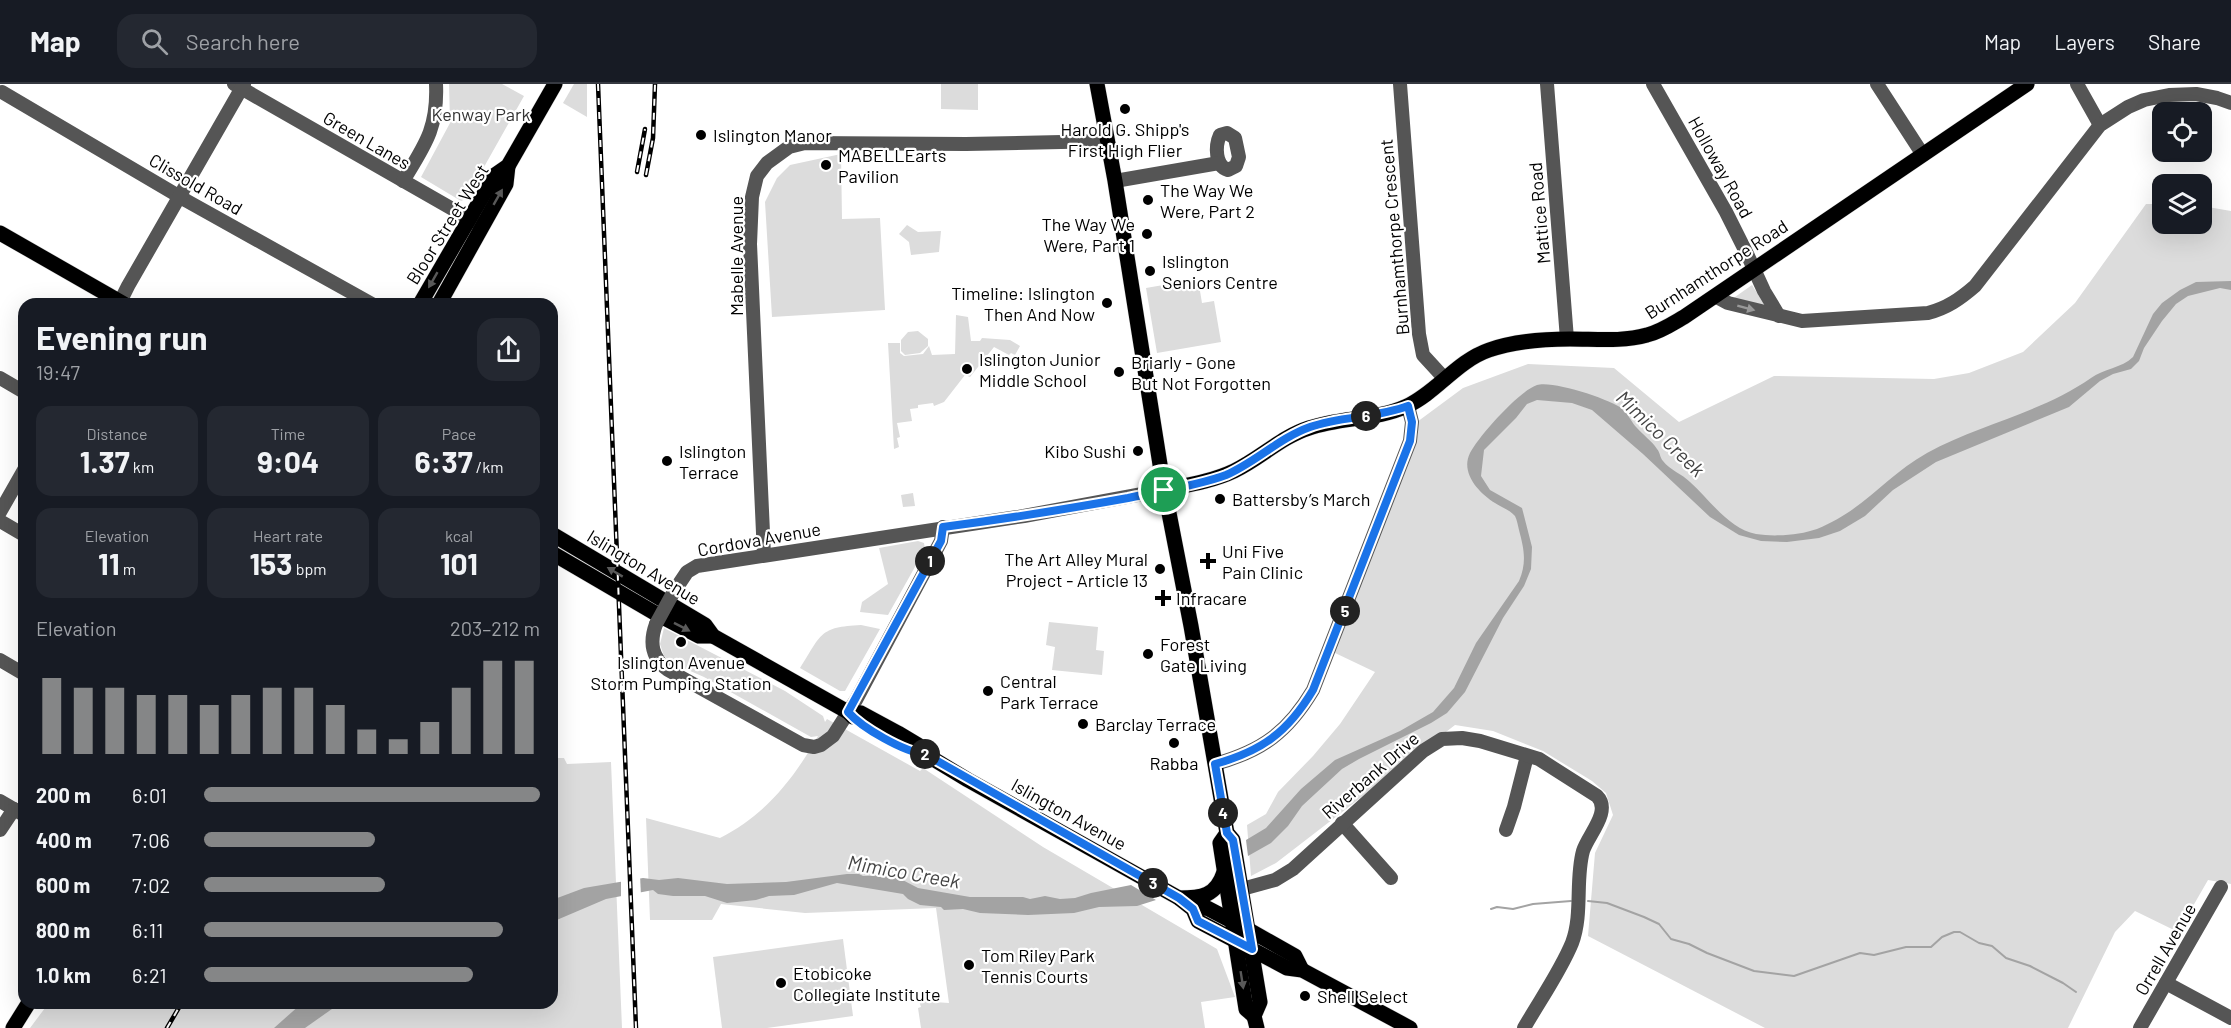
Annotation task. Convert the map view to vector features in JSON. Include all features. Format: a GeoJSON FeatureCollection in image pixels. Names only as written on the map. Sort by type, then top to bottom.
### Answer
{"type":"FeatureCollection","features":[{"type":"Feature","properties":{"kind":"main road","name":"Bloor Street West"},"geometry":{"type":"LineString","coordinates":[[442,298],[495,176],[508,166],[555,84]]}},
{"type":"Feature","properties":{"kind":"main road"},"geometry":{"type":"LineString","coordinates":[[1097,84],[1115,181],[1164,490],[1187,605],[1227,833],[1233,840],[1249,930],[1260,1002],[1256,1022]]}},
{"type":"Feature","properties":{"kind":"main road","name":"Burnhamthorpe Road"},"geometry":{"type":"LineString","coordinates":[[1164,490],[1225,475],[1242,467],[1288,436],[1309,428],[1408,406],[1445,380],[1465,362],[1488,350],[1525,341],[1611,340],[1649,335],[1684,317],[2028,84]]}},
{"type":"Feature","properties":{"kind":"main road","name":"Bloor Street West"},"geometry":{"type":"LineString","coordinates":[[424,298],[476,222]]}},
{"type":"Feature","properties":{"kind":"main road"},"geometry":{"type":"LineString","coordinates":[[0,232],[111,298]]}},
{"type":"Feature","properties":{"kind":"main road","name":"Islington Avenue"},"geometry":{"type":"LineString","coordinates":[[558,538],[705,625],[713,636],[848,712],[861,713],[918,745],[925,754],[1179,898],[1193,909],[1198,921],[1410,1028]]}},
{"type":"Feature","properties":{"kind":"main road","name":"Islington Avenue"},"geometry":{"type":"LineString","coordinates":[[558,557],[699,636],[713,636]]}},
{"type":"Feature","properties":{"kind":"main road"},"geometry":{"type":"LineString","coordinates":[[1227,833],[1220,843],[1224,872],[1246,1008],[1256,1022]]}},
{"type":"Feature","properties":{"kind":"main road"},"geometry":{"type":"LineString","coordinates":[[1179,898],[1199,898],[1211,892],[1220,882],[1224,872]]}},
{"type":"Feature","properties":{"kind":"main road","name":"Islington Avenue"},"geometry":{"type":"LineString","coordinates":[[1193,909],[1207,908],[1295,956],[1294,969]]}},
{"type":"Feature","properties":{"kind":"main road"},"geometry":{"type":"LineString","coordinates":[[1257,982],[1268,970],[1294,969]]}},
{"type":"Feature","properties":{"kind":"main road"},"geometry":{"type":"LineString","coordinates":[[13,1028],[24,1009]]}},
{"type":"Feature","properties":{"kind":"street"},"geometry":{"type":"LineString","coordinates":[[403,181],[433,128],[436,113],[436,84]]}},
{"type":"Feature","properties":{"kind":"street","name":"Burnhamthorpe Crescent"},"geometry":{"type":"LineString","coordinates":[[1400,84],[1419,334],[1423,355],[1445,380]]}},
{"type":"Feature","properties":{"kind":"street","name":"Mattice Road"},"geometry":{"type":"LineString","coordinates":[[1547,84],[1567,339]]}},
{"type":"Feature","properties":{"kind":"street","name":"Holloway Road"},"geometry":{"type":"LineString","coordinates":[[1653,84],[1726,212],[1764,291],[1779,316]]}},
{"type":"Feature","properties":{"kind":"street"},"geometry":{"type":"LineString","coordinates":[[1877,84],[1923,155]]}},
{"type":"Feature","properties":{"kind":"street"},"geometry":{"type":"LineString","coordinates":[[2077,84],[2100,125]]}},
{"type":"Feature","properties":{"kind":"street"},"geometry":{"type":"LineString","coordinates":[[124,298],[240,85]]}},
{"type":"Feature","properties":{"kind":"street","name":"Green Lanes"},"geometry":{"type":"LineString","coordinates":[[240,85],[476,222]]}},
{"type":"Feature","properties":{"kind":"street","name":"Clissold Road"},"geometry":{"type":"LineString","coordinates":[[3,91],[180,196],[361,298]]}},
{"type":"Feature","properties":{"kind":"street"},"geometry":{"type":"LineString","coordinates":[[1715,296],[1728,303],[1802,321],[1928,313],[1939,310],[1960,299],[1975,286],[2100,125],[2128,107],[2144,100],[2169,95],[2196,94],[2231,103]]}},
{"type":"Feature","properties":{"kind":"street","name":"Mabelle Avenue"},"geometry":{"type":"LineString","coordinates":[[764,555],[750,244],[754,187],[760,171],[789,147],[805,143],[966,144],[1107,141]]}},
{"type":"Feature","properties":{"kind":"street"},"geometry":{"type":"LineString","coordinates":[[1115,181],[1218,163]]}},
{"type":"Feature","properties":{"kind":"street"},"geometry":{"type":"LineString","coordinates":[[0,378],[18,388]]}},
{"type":"Feature","properties":{"kind":"street"},"geometry":{"type":"LineString","coordinates":[[1215,764],[1260,748],[1278,735],[1293,720],[1313,690],[1403,460],[1412,428],[1408,406]]}},
{"type":"Feature","properties":{"kind":"street"},"geometry":{"type":"LineString","coordinates":[[0,512],[18,480]]}},
{"type":"Feature","properties":{"kind":"street","name":"Cordova Avenue"},"geometry":{"type":"LineString","coordinates":[[943,527],[941,541],[848,712],[827,742],[814,747],[803,745],[663,666],[653,651],[652,639],[656,624],[687,572],[697,566],[943,527],[1034,514],[1164,490]]}},
{"type":"Feature","properties":{"kind":"street"},"geometry":{"type":"LineString","coordinates":[[0,521],[18,532]]}},
{"type":"Feature","properties":{"kind":"street"},"geometry":{"type":"LineString","coordinates":[[0,660],[18,670]]}},
{"type":"Feature","properties":{"kind":"street","name":"Riverbank Drive"},"geometry":{"type":"LineString","coordinates":[[1242,889],[1263,884],[1288,873],[1423,751],[1442,739],[1462,738],[1480,741],[1547,763],[1600,798],[1602,806],[1600,817],[1582,856],[1573,940],[1524,1028]]}},
{"type":"Feature","properties":{"kind":"street"},"geometry":{"type":"LineString","coordinates":[[1506,830],[1527,756]]}},
{"type":"Feature","properties":{"kind":"street"},"geometry":{"type":"LineString","coordinates":[[0,801],[18,811]]}},
{"type":"Feature","properties":{"kind":"street"},"geometry":{"type":"LineString","coordinates":[[0,830],[18,813]]}},
{"type":"Feature","properties":{"kind":"street"},"geometry":{"type":"LineString","coordinates":[[1342,823],[1391,878]]}},
{"type":"Feature","properties":{"kind":"street","name":"Orrell Avenue"},"geometry":{"type":"LineString","coordinates":[[2140,1028],[2221,887]]}},
{"type":"Feature","properties":{"kind":"street"},"geometry":{"type":"LineString","coordinates":[[2166,983],[2231,1018]]}},
{"type":"Feature","properties":{"kind":"green space","name":"Kenway Park"},"geometry":{"type":"Polygon","coordinates":[[[449,84],[502,84],[524,96],[466,199],[461,201],[421,177],[450,123],[449,84]]]}},
{"type":"Feature","properties":{"kind":"green space"},"geometry":{"type":"Polygon","coordinates":[[[574,84],[587,84],[587,117],[563,103],[574,84]]]}},
{"type":"Feature","properties":{"kind":"green space"},"geometry":{"type":"Polygon","coordinates":[[[941,84],[978,84],[978,110],[941,109],[941,84]]]}},
{"type":"Feature","properties":{"kind":"green space"},"geometry":{"type":"Polygon","coordinates":[[[841,154],[842,219],[880,218],[885,310],[772,317],[765,202],[777,178],[790,165],[841,154]]]}},
{"type":"Feature","properties":{"kind":"green space"},"geometry":{"type":"Polygon","coordinates":[[[2146,204],[2152,204],[2152,234],[2212,234],[2212,208],[2231,211],[2231,884],[2208,880],[2178,932],[2135,911],[2115,932],[2068,1028],[1765,1028],[1588,936],[1595,853],[1613,815],[1606,793],[1592,781],[1543,751],[1493,731],[1455,725],[1276,863],[1251,876],[1247,825],[1266,814],[1278,792],[1340,724],[1375,672],[1333,652],[1405,472],[1418,434],[1417,422],[1463,388],[1528,364],[1614,368],[1679,422],[1774,376],[1934,379],[1969,373],[2023,352],[2075,303],[2146,204]]]}},
{"type":"Feature","properties":{"kind":"green space"},"geometry":{"type":"Polygon","coordinates":[[[907,225],[918,232],[941,231],[939,252],[911,255],[909,242],[899,234],[907,225]]]}},
{"type":"Feature","properties":{"kind":"green space"},"geometry":{"type":"Polygon","coordinates":[[[1198,279],[1202,303],[1214,301],[1221,342],[1157,353],[1146,288],[1198,279]]]}},
{"type":"Feature","properties":{"kind":"green space"},"geometry":{"type":"Polygon","coordinates":[[[1752,285],[1766,307],[1728,302],[1752,285]]]}},
{"type":"Feature","properties":{"kind":"green space"},"geometry":{"type":"Polygon","coordinates":[[[956,315],[968,317],[971,341],[980,341],[982,338],[1010,340],[1020,346],[1015,355],[1011,353],[1009,355],[994,347],[970,377],[965,375],[944,402],[934,406],[933,403],[918,405],[918,408],[910,409],[912,421],[897,423],[900,437],[897,438],[899,447],[894,449],[888,343],[900,343],[900,353],[904,356],[923,354],[929,346],[932,355],[955,354],[956,315]]]}},
{"type":"Feature","properties":{"kind":"green space"},"geometry":{"type":"Polygon","coordinates":[[[918,331],[928,339],[928,346],[920,353],[905,355],[901,351],[901,340],[908,332],[918,331]]]}},
{"type":"Feature","properties":{"kind":"green space"},"geometry":{"type":"Polygon","coordinates":[[[913,493],[915,506],[903,507],[901,495],[913,493]]]}},
{"type":"Feature","properties":{"kind":"green space"},"geometry":{"type":"Polygon","coordinates":[[[918,541],[924,543],[925,549],[888,615],[860,612],[862,602],[888,584],[879,548],[918,541]]]}},
{"type":"Feature","properties":{"kind":"green space"},"geometry":{"type":"Polygon","coordinates":[[[1049,622],[1098,627],[1096,650],[1104,651],[1102,675],[1052,670],[1055,647],[1046,645],[1049,622]]]}},
{"type":"Feature","properties":{"kind":"green space"},"geometry":{"type":"Polygon","coordinates":[[[861,625],[880,629],[845,691],[840,691],[800,668],[823,634],[837,628],[861,625]]]}},
{"type":"Feature","properties":{"kind":"green space"},"geometry":{"type":"Polygon","coordinates":[[[664,628],[785,691],[823,716],[825,722],[827,719],[920,771],[923,768],[1043,847],[1217,949],[1235,997],[1201,1002],[1205,1028],[921,1028],[919,1001],[949,1003],[936,908],[805,913],[721,904],[712,920],[650,920],[646,818],[720,838],[751,819],[776,795],[788,782],[818,736],[811,737],[704,677],[672,663],[664,656],[660,644],[664,628]]]}},
{"type":"Feature","properties":{"kind":"green space"},"geometry":{"type":"Polygon","coordinates":[[[558,758],[564,758],[567,764],[611,762],[622,1028],[30,1028],[44,1009],[558,1009],[558,758]]]}},
{"type":"Feature","properties":{"kind":"green space"},"geometry":{"type":"Polygon","coordinates":[[[843,939],[853,1016],[767,1028],[722,1028],[713,957],[843,939]]]}},
{"type":"Feature","properties":{"kind":"shaded area"},"geometry":{"type":"Polygon","coordinates":[[[2231,281],[2231,290],[2220,288],[2188,296],[2176,304],[2144,348],[2139,361],[2131,369],[2113,374],[2100,381],[2069,407],[1936,462],[1893,490],[1865,516],[1840,531],[1819,538],[1787,542],[1761,541],[1739,535],[1710,517],[1592,410],[1572,403],[1537,400],[1527,404],[1484,450],[1481,476],[1490,490],[1522,508],[1532,547],[1531,569],[1524,586],[1503,618],[1465,692],[1447,713],[1342,769],[1302,806],[1288,826],[1271,843],[1248,856],[1246,840],[1266,828],[1301,789],[1335,760],[1400,731],[1433,712],[1454,688],[1476,643],[1519,581],[1524,556],[1516,518],[1477,488],[1467,468],[1470,453],[1475,445],[1510,405],[1529,389],[1537,385],[1555,385],[1581,391],[1616,405],[1623,409],[1635,426],[1655,446],[1662,460],[1687,479],[1728,520],[1756,534],[1795,534],[1817,529],[1834,521],[1862,503],[1912,462],[1927,453],[2052,400],[2096,375],[2129,361],[2153,314],[2162,303],[2196,282],[2231,281]]]}},
{"type":"Feature","properties":{"kind":"shaded area"},"geometry":{"type":"Polygon","coordinates":[[[847,874],[893,875],[918,888],[970,897],[1030,899],[1045,896],[1060,899],[1075,898],[1131,885],[1156,900],[1137,906],[1099,907],[1074,913],[1028,915],[980,913],[920,905],[903,894],[837,883],[794,895],[769,896],[756,900],[727,903],[705,896],[673,896],[658,894],[653,890],[606,899],[558,919],[558,898],[584,888],[643,878],[659,880],[678,878],[727,884],[786,882],[847,874]]]}},
{"type":"Feature","properties":{"kind":"shaded area"},"geometry":{"type":"Polygon","coordinates":[[[295,1009],[332,1009],[305,1028],[274,1028],[295,1009]]]}},
{"type":"Feature","properties":{"kind":"pier"},"geometry":{"type":"Polygon","coordinates":[[[640,875],[641,896],[621,899],[621,880],[640,875]]]}},
{"type":"Feature","properties":{"kind":"waterway"},"geometry":{"type":"LineString","coordinates":[[1491,909],[1497,907],[1513,909],[1533,904],[1571,901]]}},
{"type":"Feature","properties":{"kind":"waterway"},"geometry":{"type":"LineString","coordinates":[[1588,901],[1607,903],[1644,917],[1659,924],[1671,939],[1689,944],[1754,971],[1794,976],[1860,953],[1874,955],[1906,947],[1931,947],[1942,937],[1960,932],[1979,943],[1992,946],[2006,958],[2030,966],[2076,992]]}},
{"type":"Feature","properties":{"kind":"railway"},"geometry":{"type":"LineString","coordinates":[[598,84],[636,1028]]}},
{"type":"Feature","properties":{"kind":"railway"},"geometry":{"type":"LineString","coordinates":[[646,175],[653,138],[655,84]]}},
{"type":"Feature","properties":{"kind":"railway"},"geometry":{"type":"LineString","coordinates":[[637,172],[645,129]]}},
{"type":"Feature","properties":{"kind":"railway"},"geometry":{"type":"LineString","coordinates":[[167,1028],[178,1009]]}},
{"type":"Feature","properties":{"kind":"place","name":"Harold G. Shipp's First High Flier"},"geometry":{"type":"Point","coordinates":[1125,109]}},
{"type":"Feature","properties":{"kind":"place","name":"Islington Manor"},"geometry":{"type":"Point","coordinates":[701,135]}},
{"type":"Feature","properties":{"kind":"place","name":"MABELLEarts Pavilion"},"geometry":{"type":"Point","coordinates":[826,165]}},
{"type":"Feature","properties":{"kind":"place","name":"The Way We Were, Part 2"},"geometry":{"type":"Point","coordinates":[1148,200]}},
{"type":"Feature","properties":{"kind":"place","name":"The Way We Were, Part 1"},"geometry":{"type":"Point","coordinates":[1147,234]}},
{"type":"Feature","properties":{"kind":"place","name":"Islington Seniors Centre"},"geometry":{"type":"Point","coordinates":[1150,271]}},
{"type":"Feature","properties":{"kind":"place","name":"Timeline: Islington Then And Now"},"geometry":{"type":"Point","coordinates":[1107,303]}},
{"type":"Feature","properties":{"kind":"place","name":"Islington Junior Middle School"},"geometry":{"type":"Point","coordinates":[967,369]}},
{"type":"Feature","properties":{"kind":"place","name":"Briarly - Gone But Not Forgotten"},"geometry":{"type":"Point","coordinates":[1119,372]}},
{"type":"Feature","properties":{"kind":"place","name":"Kibo Sushi"},"geometry":{"type":"Point","coordinates":[1138,451]}},
{"type":"Feature","properties":{"kind":"place","name":"Islington Terrace"},"geometry":{"type":"Point","coordinates":[667,461]}},
{"type":"Feature","properties":{"kind":"place","name":"Battersby’s March"},"geometry":{"type":"Point","coordinates":[1220,499]}},
{"type":"Feature","properties":{"kind":"place","name":"Uni Five Pain Clinic"},"geometry":{"type":"Point","coordinates":[1208,561]}},
{"type":"Feature","properties":{"kind":"place","name":"The Art Alley Mural Project - Article 13"},"geometry":{"type":"Point","coordinates":[1160,569]}},
{"type":"Feature","properties":{"kind":"place","name":"Infracare"},"geometry":{"type":"Point","coordinates":[1163,598]}},
{"type":"Feature","properties":{"kind":"place","name":"Islington Avenue Storm Pumping Station"},"geometry":{"type":"Point","coordinates":[681,642]}},
{"type":"Feature","properties":{"kind":"place","name":"Forest Gate Living"},"geometry":{"type":"Point","coordinates":[1148,654]}},
{"type":"Feature","properties":{"kind":"place","name":"Central Park Terrace"},"geometry":{"type":"Point","coordinates":[988,691]}},
{"type":"Feature","properties":{"kind":"place","name":"Barclay Terrace"},"geometry":{"type":"Point","coordinates":[1083,724]}},
{"type":"Feature","properties":{"kind":"place","name":"Rabba"},"geometry":{"type":"Point","coordinates":[1174,743]}},
{"type":"Feature","properties":{"kind":"place","name":"Tom Riley Park Tennis Courts"},"geometry":{"type":"Point","coordinates":[969,965]}},
{"type":"Feature","properties":{"kind":"place","name":"Etobicoke Collegiate Institute"},"geometry":{"type":"Point","coordinates":[781,983]}},
{"type":"Feature","properties":{"kind":"place","name":"Shell Select"},"geometry":{"type":"Point","coordinates":[1305,996]}},
{"type":"Feature","properties":{"kind":"route"},"geometry":{"type":"LineString","coordinates":[[1408,406],[1412,422],[1410,441],[1351,598],[1313,690],[1293,720],[1278,735],[1260,748],[1215,764],[1227,833],[1233,840],[1252,949],[1198,921],[1193,909],[1179,898],[925,754],[914,753],[857,722],[848,712],[941,541],[943,527],[1024,516],[1164,490],[1225,475],[1242,467],[1294,433],[1321,424],[1379,414],[1408,406]]}},
{"type":"Feature","properties":{"kind":"water label","name":"Mimico Creek"},"geometry":{"type":"Point","coordinates":[1661,433]}},
{"type":"Feature","properties":{"kind":"water label","name":"Mimico Creek"},"geometry":{"type":"Point","coordinates":[904,871]}}]}
